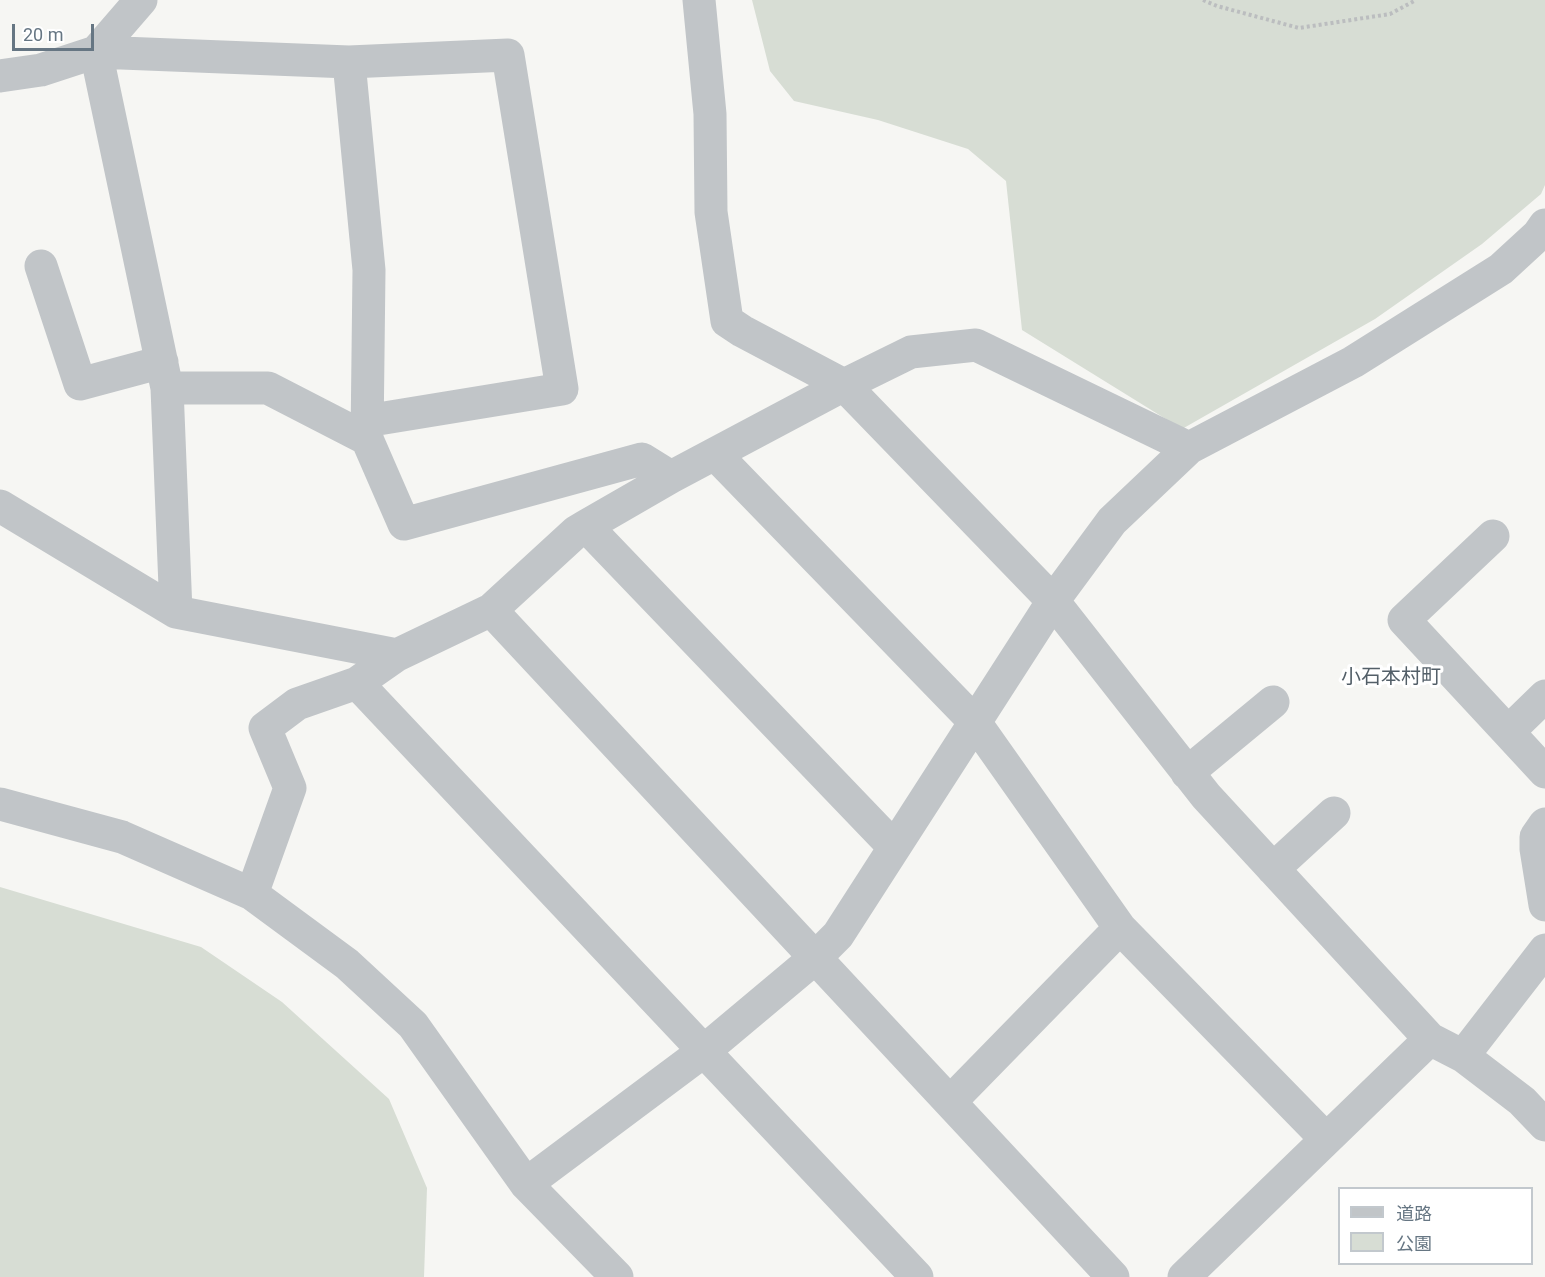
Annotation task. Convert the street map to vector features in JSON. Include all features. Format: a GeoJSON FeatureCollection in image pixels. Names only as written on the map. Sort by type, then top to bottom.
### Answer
{"type":"FeatureCollection","features":[{"type":"Feature","properties":{"kind":"street"},"geometry":{"type":"LineString","coordinates":[[96,52],[141,0]]}},
{"type":"Feature","properties":{"kind":"street"},"geometry":{"type":"LineString","coordinates":[[699,0],[710,114],[711,212],[727,321],[742,332],[844,385],[1053,601],[1206,796],[1430,1039],[1463,1056],[1522,1101],[1545,1125]]}},
{"type":"Feature","properties":{"kind":"street"},"geometry":{"type":"LineString","coordinates":[[96,52],[164,375],[176,612]]}},
{"type":"Feature","properties":{"kind":"street"},"geometry":{"type":"LineString","coordinates":[[0,76],[41,70],[96,52],[349,62],[508,55],[562,389],[367,430],[267,388],[164,375],[80,384],[41,266]]}},
{"type":"Feature","properties":{"kind":"street"},"geometry":{"type":"LineString","coordinates":[[349,62],[369,270],[367,430],[404,524],[642,459],[671,477]]}},
{"type":"Feature","properties":{"kind":"street"},"geometry":{"type":"LineString","coordinates":[[526,1184],[704,1051],[815,958],[838,935],[1053,601],[1112,521],[1189,448],[1362,356],[1501,269],[1538,235],[1545,225]]}},
{"type":"Feature","properties":{"kind":"street"},"geometry":{"type":"LineString","coordinates":[[252,894],[290,788],[265,728],[297,704],[357,683],[397,656],[491,610],[576,532],[586,526],[671,477],[911,352],[976,345],[1189,448]]}},
{"type":"Feature","properties":{"kind":"street"},"geometry":{"type":"LineString","coordinates":[[715,454],[974,722],[1120,928],[1326,1139]]}},
{"type":"Feature","properties":{"kind":"street"},"geometry":{"type":"LineString","coordinates":[[0,506],[176,612],[397,656]]}},
{"type":"Feature","properties":{"kind":"street"},"geometry":{"type":"LineString","coordinates":[[586,526],[894,847]]}},
{"type":"Feature","properties":{"kind":"street"},"geometry":{"type":"LineString","coordinates":[[1493,536],[1404,620],[1545,772]]}},
{"type":"Feature","properties":{"kind":"street"},"geometry":{"type":"LineString","coordinates":[[491,610],[1113,1277]]}},
{"type":"Feature","properties":{"kind":"street"},"geometry":{"type":"LineString","coordinates":[[357,683],[917,1277]]}},
{"type":"Feature","properties":{"kind":"street"},"geometry":{"type":"LineString","coordinates":[[1508,732],[1545,696]]}},
{"type":"Feature","properties":{"kind":"street"},"geometry":{"type":"LineString","coordinates":[[1187,772],[1273,702]]}},
{"type":"Feature","properties":{"kind":"street"},"geometry":{"type":"LineString","coordinates":[[0,804],[123,837],[252,894],[347,964],[413,1025],[526,1184],[617,1277]]}},
{"type":"Feature","properties":{"kind":"street"},"geometry":{"type":"LineString","coordinates":[[1273,869],[1334,813]]}},
{"type":"Feature","properties":{"kind":"street"},"geometry":{"type":"LineString","coordinates":[[1545,824],[1536,837],[1536,849],[1545,905]]}},
{"type":"Feature","properties":{"kind":"street"},"geometry":{"type":"LineString","coordinates":[[950,1102],[1120,928]]}},
{"type":"Feature","properties":{"kind":"street"},"geometry":{"type":"LineString","coordinates":[[1463,1056],[1545,950]]}},
{"type":"Feature","properties":{"kind":"street"},"geometry":{"type":"LineString","coordinates":[[1184,1277],[1430,1039]]}},
{"type":"Feature","properties":{"kind":"path"},"geometry":{"type":"LineString","coordinates":[[1203,0],[1217,6],[1299,28],[1390,14],[1416,0]]}},
{"type":"Feature","properties":{"kind":"green space"},"geometry":{"type":"Polygon","coordinates":[[[752,0],[1545,0],[1545,185],[1541,194],[1482,244],[1375,319],[1182,429],[1022,330],[1006,181],[968,149],[878,120],[794,101],[770,71],[752,0]]]}},
{"type":"Feature","properties":{"kind":"green space"},"geometry":{"type":"Polygon","coordinates":[[[0,887],[201,947],[282,1002],[389,1099],[427,1188],[424,1277],[0,1277],[0,887]]]}},
{"type":"Feature","properties":{"kind":"district","name":"小石本村町"},"geometry":{"type":"Point","coordinates":[1391,678]}}]}
